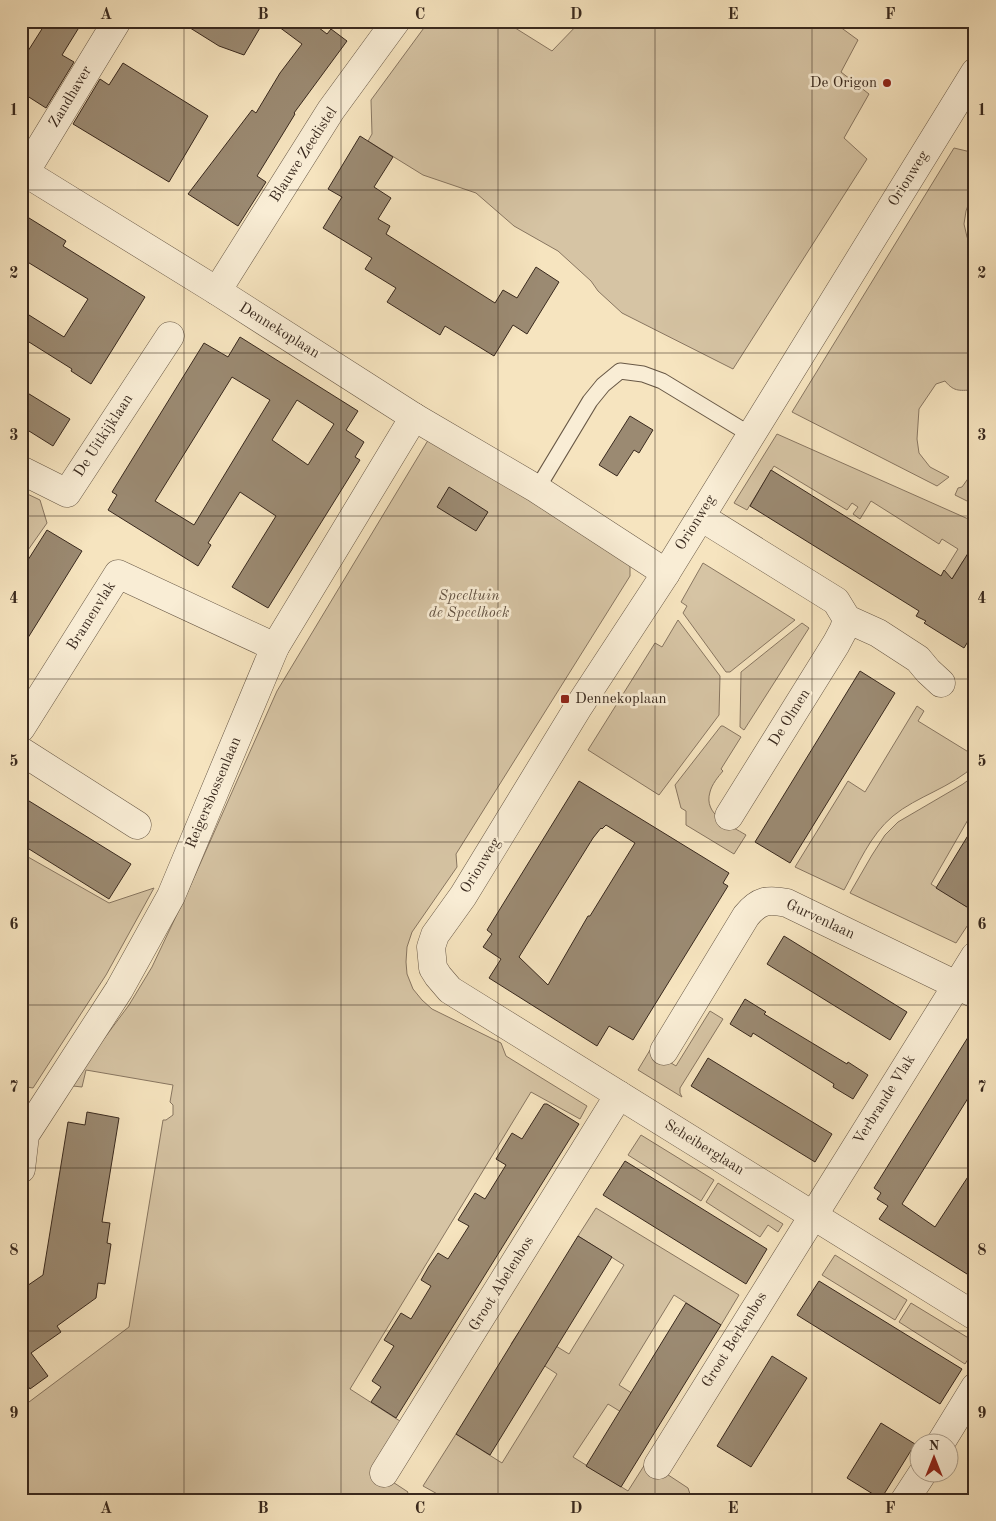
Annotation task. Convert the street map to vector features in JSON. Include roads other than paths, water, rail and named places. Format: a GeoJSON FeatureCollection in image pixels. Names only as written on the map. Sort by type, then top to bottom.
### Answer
{"type":"FeatureCollection","features":[{"type":"Feature","properties":{"kind":"street","name":"Zandhaver"},"geometry":{"type":"LineString","coordinates":[[23,174],[117,21]]}},
{"type":"Feature","properties":{"kind":"street","name":"Blauwe Zeedistel"},"geometry":{"type":"LineString","coordinates":[[217,291],[331,110],[396,21]]}},
{"type":"Feature","properties":{"kind":"street","name":"Orionweg"},"geometry":{"type":"LineString","coordinates":[[438,976],[431,960],[435,935],[463,896],[579,706],[701,517],[975,72]]}},
{"type":"Feature","properties":{"kind":"street","name":"Dennekoplaan"},"geometry":{"type":"LineString","coordinates":[[23,174],[217,291],[414,417],[537,489],[666,572]]}},
{"type":"Feature","properties":{"kind":"street","name":"De Uitkijklaan"},"geometry":{"type":"LineString","coordinates":[[21,470],[67,493],[170,336]]}},
{"type":"Feature","properties":{"kind":"street","name":"Reigersbossenlaan"},"geometry":{"type":"LineString","coordinates":[[21,1169],[25,1135],[119,990],[171,896],[275,647],[414,417]]}},
{"type":"Feature","properties":{"kind":"street"},"geometry":{"type":"LineString","coordinates":[[701,517],[836,601],[847,619],[878,633],[918,658],[928,671],[942,683]]}},
{"type":"Feature","properties":{"kind":"street","name":"Bramenvlak"},"geometry":{"type":"LineString","coordinates":[[21,728],[118,574],[275,647]]}},
{"type":"Feature","properties":{"kind":"street","name":"De Olmen"},"geometry":{"type":"LineString","coordinates":[[729,816],[836,644],[847,619]]}},
{"type":"Feature","properties":{"kind":"street"},"geometry":{"type":"LineString","coordinates":[[21,751],[137,825]]}},
{"type":"Feature","properties":{"kind":"street","name":"Gurvenlaan"},"geometry":{"type":"LineString","coordinates":[[664,1051],[746,916],[760,903],[768,901],[787,903],[966,990]]}},
{"type":"Feature","properties":{"kind":"street","name":"Verbrande Vlak"},"geometry":{"type":"LineString","coordinates":[[813,1215],[966,990],[975,956]]}},
{"type":"Feature","properties":{"kind":"street","name":"Scheiberglaan"},"geometry":{"type":"LineString","coordinates":[[438,976],[450,990],[975,1316]]}},
{"type":"Feature","properties":{"kind":"street","name":"Groot Abelenbos"},"geometry":{"type":"LineString","coordinates":[[384,1473],[619,1095]]}},
{"type":"Feature","properties":{"kind":"street","name":"Groot Berkenbos"},"geometry":{"type":"LineString","coordinates":[[658,1465],[813,1215]]}},
{"type":"Feature","properties":{"kind":"street"},"geometry":{"type":"LineString","coordinates":[[946,1434],[975,1387]]}},
{"type":"Feature","properties":{"kind":"street"},"geometry":{"type":"LineString","coordinates":[[906,1500],[916,1484]]}},
{"type":"Feature","properties":{"kind":"lane"},"geometry":{"type":"LineString","coordinates":[[537,489],[590,401],[602,385],[620,371],[642,374],[662,381],[751,435]]}},
{"type":"Feature","properties":{"kind":"place","name":"De Origon"},"geometry":{"type":"Point","coordinates":[887,83]}},
{"type":"Feature","properties":{"kind":"place","name":"Dennekoplaan"},"geometry":{"type":"Point","coordinates":[565,699]}},
{"type":"Feature","properties":{"kind":"park label","name":"Speeltuin de Speelhoek"},"geometry":{"type":"Point","coordinates":[469,604]}}]}
